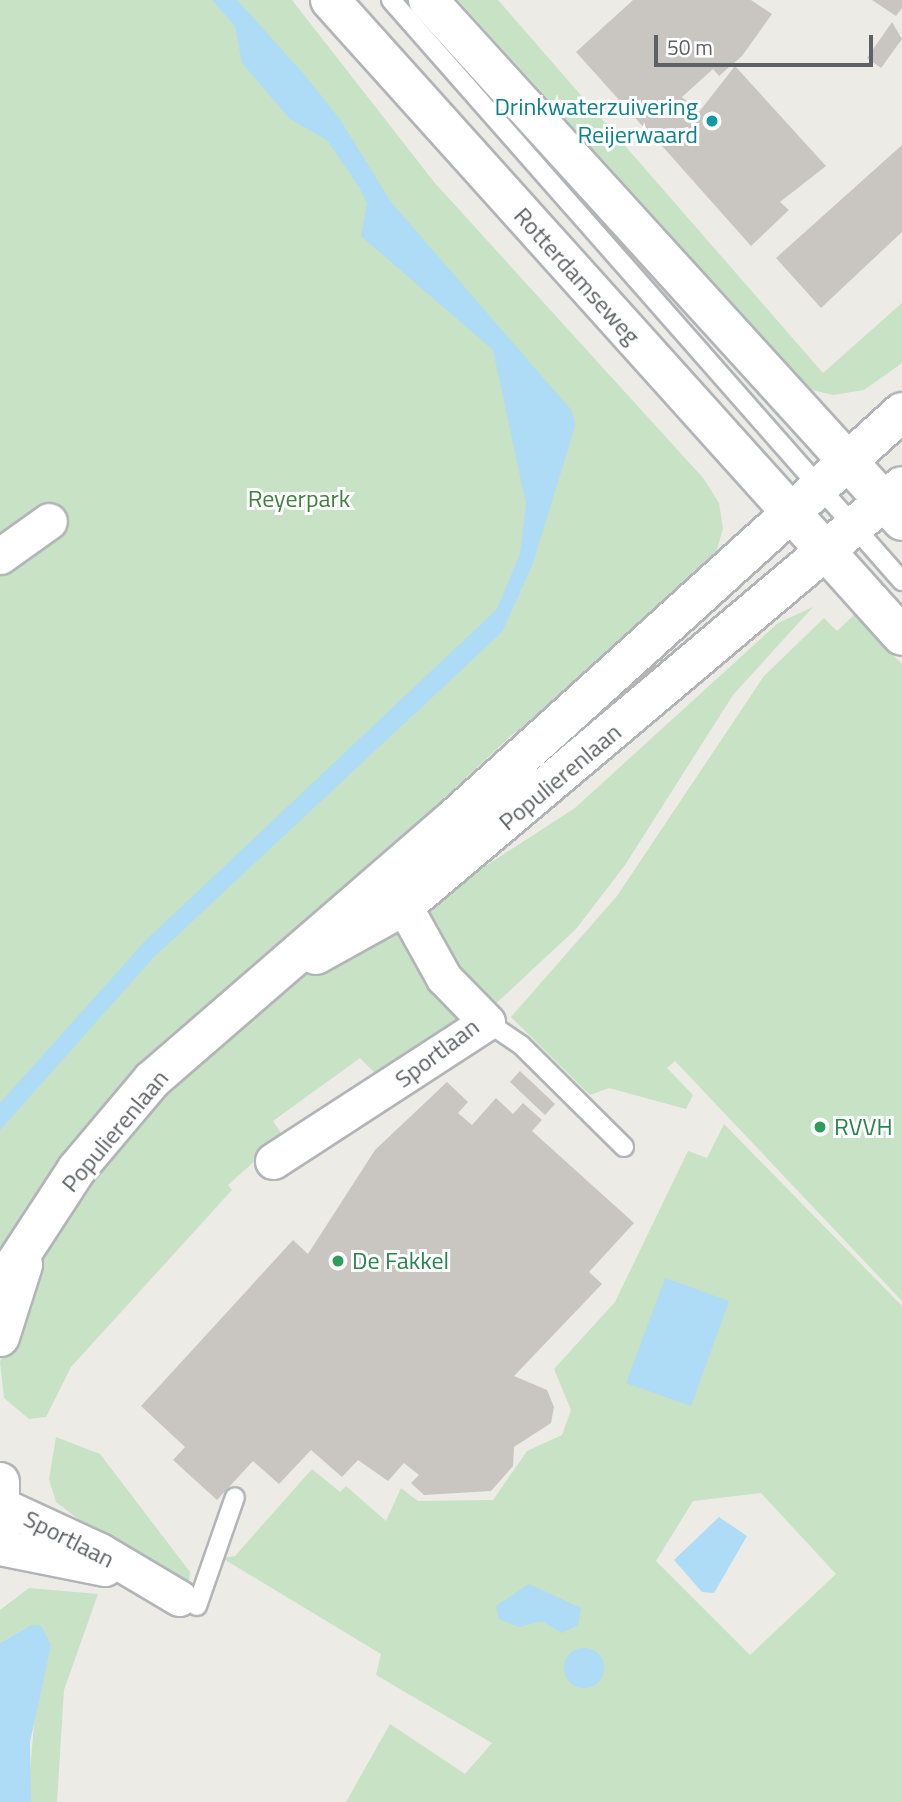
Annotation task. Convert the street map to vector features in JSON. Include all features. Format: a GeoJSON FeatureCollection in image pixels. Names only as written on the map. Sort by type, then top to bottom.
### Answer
{"type":"FeatureCollection","features":[{"type":"Feature","properties":{"kind":"street","name":"Rotterdamseweg"},"geometry":{"type":"LineString","coordinates":[[330,0],[839,540],[902,636]]}},
{"type":"Feature","properties":{"kind":"street"},"geometry":{"type":"LineString","coordinates":[[428,0],[848,461],[896,503]]}},
{"type":"Feature","properties":{"kind":"street","name":"Populierenlaan"},"geometry":{"type":"LineString","coordinates":[[0,1287],[77,1169],[152,1080],[902,412]]}},
{"type":"Feature","properties":{"kind":"street","name":"Populierenlaan"},"geometry":{"type":"LineString","coordinates":[[275,973],[404,906],[839,540],[896,503]]}},
{"type":"Feature","properties":{"kind":"street"},"geometry":{"type":"LineString","coordinates":[[0,556],[49,521]]}},
{"type":"Feature","properties":{"kind":"street","name":"Sportlaan"},"geometry":{"type":"LineString","coordinates":[[273,1161],[487,1022],[444,978],[404,906]]}},
{"type":"Feature","properties":{"kind":"street","name":"Populierenlaan"},"geometry":{"type":"LineString","coordinates":[[0,1337],[30,1243]]}},
{"type":"Feature","properties":{"kind":"street","name":"Sportlaan"},"geometry":{"type":"LineString","coordinates":[[2,1507],[100,1551],[133,1574],[188,1602]]}},
{"type":"Feature","properties":{"kind":"street","name":"Sportlaan"},"geometry":{"type":"LineString","coordinates":[[0,1547],[133,1574]]}},
{"type":"Feature","properties":{"kind":"lane","name":"Rotterdamseweg"},"geometry":{"type":"LineString","coordinates":[[391,0],[802,499]]}},
{"type":"Feature","properties":{"kind":"lane","name":"Rotterdamseweg"},"geometry":{"type":"LineString","coordinates":[[839,540],[902,581]]}},
{"type":"Feature","properties":{"kind":"lane"},"geometry":{"type":"LineString","coordinates":[[487,1022],[521,1045],[624,1147]]}},
{"type":"Feature","properties":{"kind":"lane"},"geometry":{"type":"LineString","coordinates":[[188,1602],[235,1497]]}},
{"type":"Feature","properties":{"kind":"green space","name":"Reyerpark"},"geometry":{"type":"Polygon","coordinates":[[[0,0],[292,0],[434,182],[704,479],[719,503],[723,529],[715,556],[560,710],[514,733],[445,797],[416,841],[318,920],[0,1263],[0,0]]]}},
{"type":"Feature","properties":{"kind":"green space"},"geometry":{"type":"Polygon","coordinates":[[[458,0],[498,0],[823,373],[902,303],[902,363],[864,390],[833,395],[812,390],[458,0]]]}},
{"type":"Feature","properties":{"kind":"green space"},"geometry":{"type":"Polygon","coordinates":[[[813,607],[733,695],[625,865],[576,929],[490,1009],[472,994],[427,920],[436,898],[575,808],[778,623],[813,607]]]}},
{"type":"Feature","properties":{"kind":"green space"},"geometry":{"type":"Polygon","coordinates":[[[854,615],[902,664],[902,1301],[675,1061],[667,1068],[693,1095],[686,1109],[609,1088],[590,1095],[511,1017],[617,896],[764,676],[824,618],[837,631],[854,615]]]}},
{"type":"Feature","properties":{"kind":"green space"},"geometry":{"type":"Polygon","coordinates":[[[378,929],[400,931],[461,1019],[377,1075],[360,1058],[273,1121],[283,1136],[228,1185],[232,1190],[71,1367],[46,1417],[29,1419],[4,1398],[0,1362],[39,1258],[84,1188],[167,1089],[309,969],[378,929]]]}},
{"type":"Feature","properties":{"kind":"green space"},"geometry":{"type":"Polygon","coordinates":[[[724,1124],[902,1306],[902,1802],[346,1802],[390,1724],[465,1774],[492,1743],[376,1675],[381,1654],[222,1558],[235,1556],[312,1469],[340,1492],[346,1486],[386,1521],[401,1488],[418,1501],[493,1500],[527,1451],[562,1435],[571,1410],[554,1369],[615,1302],[688,1151],[707,1158],[724,1124]],[[761,1493],[693,1501],[656,1561],[750,1655],[836,1574],[761,1493]]]}},
{"type":"Feature","properties":{"kind":"green space"},"geometry":{"type":"Polygon","coordinates":[[[56,1437],[100,1454],[190,1572],[189,1582],[117,1549],[56,1502],[49,1479],[56,1437]]]}},
{"type":"Feature","properties":{"kind":"green space"},"geometry":{"type":"Polygon","coordinates":[[[29,1588],[98,1594],[64,1690],[57,1802],[31,1802],[29,1783],[36,1701],[51,1645],[31,1625],[0,1643],[0,1610],[29,1588]]]}},
{"type":"Feature","properties":{"kind":"water"},"geometry":{"type":"Polygon","coordinates":[[[212,0],[237,0],[303,73],[339,118],[391,202],[572,411],[575,426],[533,563],[502,632],[153,958],[0,1130],[0,1103],[146,940],[497,609],[520,554],[526,504],[493,350],[361,236],[367,203],[359,187],[327,140],[290,119],[242,63],[235,26],[212,0]]]}},
{"type":"Feature","properties":{"kind":"water"},"geometry":{"type":"Polygon","coordinates":[[[665,1278],[729,1301],[691,1406],[626,1383],[665,1278]]]}},
{"type":"Feature","properties":{"kind":"water"},"geometry":{"type":"Polygon","coordinates":[[[719,1517],[747,1536],[714,1593],[702,1592],[674,1560],[719,1517]]]}},
{"type":"Feature","properties":{"kind":"water"},"geometry":{"type":"Polygon","coordinates":[[[529,1584],[581,1608],[578,1625],[562,1633],[542,1621],[519,1627],[499,1619],[496,1606],[529,1584]]]}},
{"type":"Feature","properties":{"kind":"water"},"geometry":{"type":"Polygon","coordinates":[[[31,1625],[41,1626],[51,1645],[30,1742],[31,1802],[0,1802],[0,1643],[31,1625]]]}},
{"type":"Feature","properties":{"kind":"water"},"geometry":{"type":"Polygon","coordinates":[[[584,1648],[592,1649],[598,1654],[603,1660],[603,1676],[598,1682],[592,1687],[584,1688],[576,1687],[570,1682],[565,1676],[564,1668],[565,1660],[570,1654],[576,1649],[584,1648]]]}},
{"type":"Feature","properties":{"kind":"building","name":"Drinkwaterzuivering Reijerwaard"},"geometry":{"type":"Polygon","coordinates":[[[633,0],[751,0],[772,14],[742,56],[719,76],[713,69],[682,97],[699,112],[735,66],[826,166],[780,202],[789,210],[751,246],[655,138],[646,139],[646,130],[576,52],[633,0]]]}},
{"type":"Feature","properties":{"kind":"building"},"geometry":{"type":"Polygon","coordinates":[[[872,0],[902,0],[902,8],[896,16],[872,0]]]}},
{"type":"Feature","properties":{"kind":"building"},"geometry":{"type":"Polygon","coordinates":[[[892,22],[902,39],[881,68],[867,58],[892,22]]]}},
{"type":"Feature","properties":{"kind":"building"},"geometry":{"type":"Polygon","coordinates":[[[902,145],[902,232],[821,308],[776,258],[902,145]]]}},
{"type":"Feature","properties":{"kind":"building"},"geometry":{"type":"Polygon","coordinates":[[[520,1071],[555,1104],[545,1115],[510,1082],[520,1071]]]}},
{"type":"Feature","properties":{"kind":"building"},"geometry":{"type":"Polygon","coordinates":[[[447,1082],[468,1102],[458,1113],[472,1125],[496,1098],[513,1114],[523,1103],[542,1120],[532,1131],[634,1223],[589,1272],[602,1284],[514,1376],[547,1390],[554,1407],[551,1423],[514,1447],[513,1466],[491,1491],[424,1495],[411,1483],[419,1475],[404,1463],[388,1481],[358,1460],[342,1477],[311,1450],[279,1484],[253,1461],[217,1500],[173,1460],[185,1447],[141,1406],[293,1240],[308,1254],[375,1150],[447,1082]]]}},
{"type":"Feature","properties":{"kind":"place","name":"Drinkwaterzuivering Reijerwaard"},"geometry":{"type":"Point","coordinates":[712,121]}},
{"type":"Feature","properties":{"kind":"place","name":"RVVH"},"geometry":{"type":"Point","coordinates":[820,1127]}},
{"type":"Feature","properties":{"kind":"place","name":"De Fakkel"},"geometry":{"type":"Point","coordinates":[338,1261]}}]}
